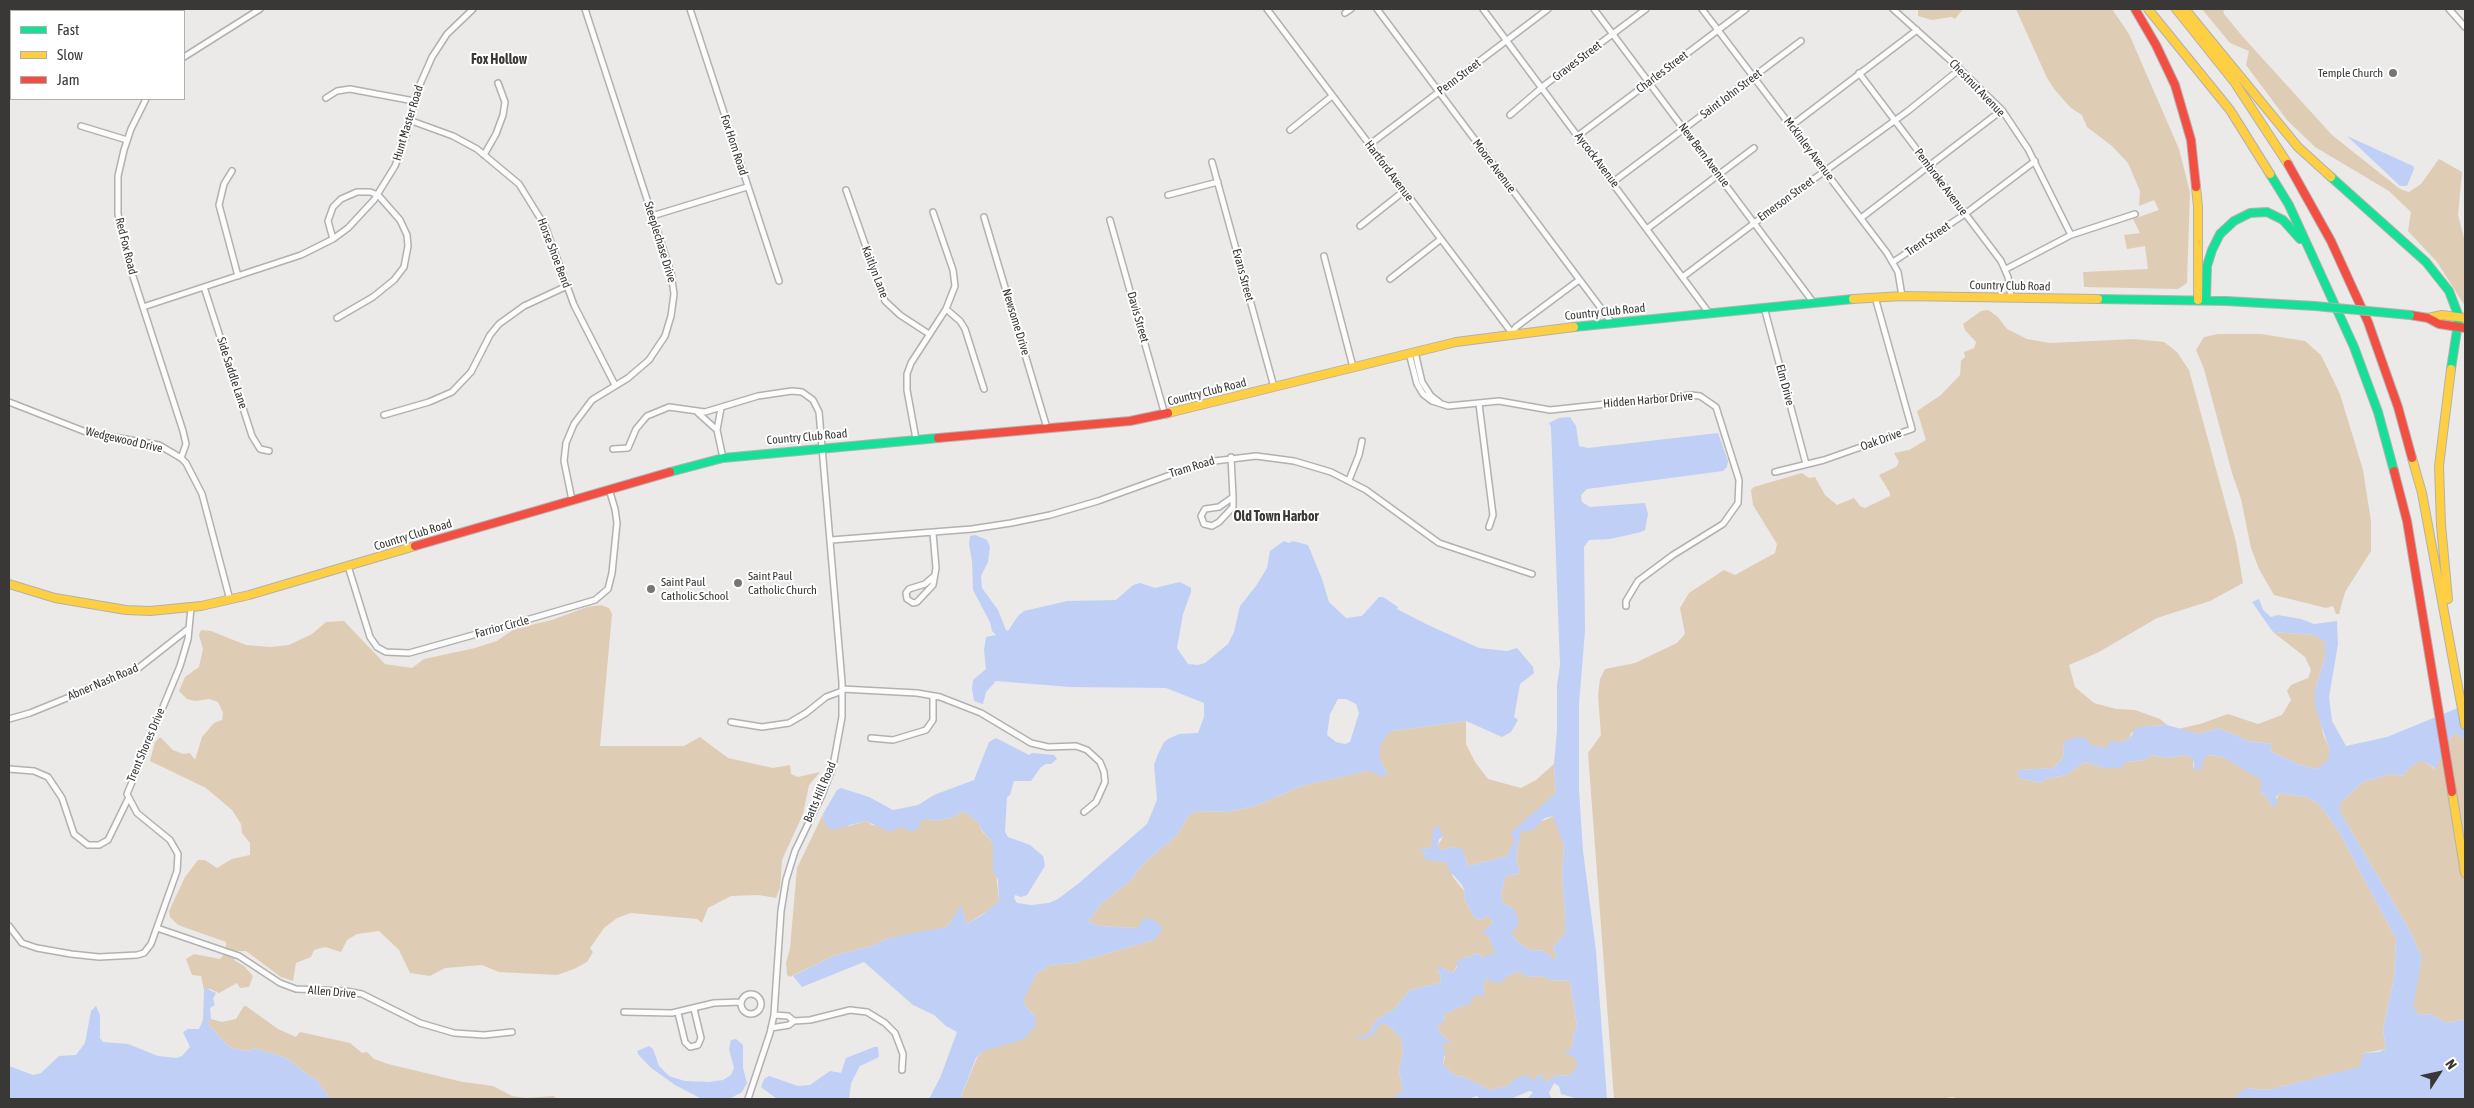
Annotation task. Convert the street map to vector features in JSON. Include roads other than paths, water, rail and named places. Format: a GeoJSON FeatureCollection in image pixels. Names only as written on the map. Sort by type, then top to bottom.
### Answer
{"type":"FeatureCollection","features":[{"type":"Feature","properties":{"kind":"main road"},"geometry":{"type":"LineString","coordinates":[[2134,9],[2167,67],[2180,98],[2191,140],[2198,207],[2198,300]]}},
{"type":"Feature","properties":{"kind":"main road"},"geometry":{"type":"LineString","coordinates":[[2148,9],[2230,110],[2289,205],[2354,347],[2378,412],[2408,521],[2465,873]]}},
{"type":"Feature","properties":{"kind":"main road"},"geometry":{"type":"LineString","coordinates":[[2176,9],[2230,77],[2286,161],[2331,240],[2368,322],[2398,407],[2416,471],[2465,724]]}},
{"type":"Feature","properties":{"kind":"main road"},"geometry":{"type":"LineString","coordinates":[[2185,9],[2298,147],[2433,269],[2449,290],[2462,318],[2462,328],[2441,439],[2439,474],[2441,526],[2455,668]]}},
{"type":"Feature","properties":{"kind":"main road"},"geometry":{"type":"LineString","coordinates":[[2206,300],[2209,258],[2220,234],[2242,216],[2267,212],[2283,220],[2297,234],[2354,347]]}},
{"type":"Feature","properties":{"kind":"main road","name":"Country Club Road"},"geometry":{"type":"LineString","coordinates":[[9,584],[55,598],[126,610],[150,611],[191,608],[230,600],[609,489],[723,458],[1130,421],[1456,342],[1512,333],[1612,322],[1813,302],[1902,296],[2206,300],[2316,306],[2410,315],[2428,318],[2439,324],[2462,328]]}},
{"type":"Feature","properties":{"kind":"main road","name":"Country Club Road"},"geometry":{"type":"LineString","coordinates":[[2428,318],[2442,315],[2462,318]]}},
{"type":"Feature","properties":{"kind":"street"},"geometry":{"type":"LineString","coordinates":[[185,55],[260,9]]}},
{"type":"Feature","properties":{"kind":"street","name":"Hunt Master Road"},"geometry":{"type":"LineString","coordinates":[[143,307],[301,256],[333,239],[361,215],[378,195],[395,166],[414,101],[424,72],[432,57],[447,34],[473,9]]}},
{"type":"Feature","properties":{"kind":"street","name":"Steeplechase Drive"},"geometry":{"type":"LineString","coordinates":[[572,500],[564,461],[569,434],[585,408],[649,360],[665,336],[671,316],[673,283],[585,9]]}},
{"type":"Feature","properties":{"kind":"street","name":"Fox Horn Road"},"geometry":{"type":"LineString","coordinates":[[690,9],[779,281]]}},
{"type":"Feature","properties":{"kind":"street","name":"Hartford Avenue"},"geometry":{"type":"LineString","coordinates":[[1266,9],[1512,333]]}},
{"type":"Feature","properties":{"kind":"street"},"geometry":{"type":"LineString","coordinates":[[1345,13],[1351,9]]}},
{"type":"Feature","properties":{"kind":"street","name":"Moore Avenue"},"geometry":{"type":"LineString","coordinates":[[1377,9],[1612,322]]}},
{"type":"Feature","properties":{"kind":"street","name":"Aycock Avenue"},"geometry":{"type":"LineString","coordinates":[[1483,9],[1579,135],[1709,312]]}},
{"type":"Feature","properties":{"kind":"street","name":"Penn Street"},"geometry":{"type":"LineString","coordinates":[[1369,145],[1548,9]]}},
{"type":"Feature","properties":{"kind":"street","name":"New Bern Avenue"},"geometry":{"type":"LineString","coordinates":[[1594,9],[1813,302]]}},
{"type":"Feature","properties":{"kind":"street","name":"Graves Street"},"geometry":{"type":"LineString","coordinates":[[1510,116],[1542,87],[1646,9]]}},
{"type":"Feature","properties":{"kind":"street","name":"McKinley Avenue"},"geometry":{"type":"LineString","coordinates":[[1702,9],[1893,262],[1899,277],[1902,296]]}},
{"type":"Feature","properties":{"kind":"street","name":"Charles Street"},"geometry":{"type":"LineString","coordinates":[[1579,135],[1746,9]]}},
{"type":"Feature","properties":{"kind":"street","name":"Chestnut Avenue"},"geometry":{"type":"LineString","coordinates":[[1893,9],[1960,69],[2002,110],[2034,161],[2071,235]]}},
{"type":"Feature","properties":{"kind":"street"},"geometry":{"type":"LineString","coordinates":[[2449,9],[2465,27]]}},
{"type":"Feature","properties":{"kind":"street"},"geometry":{"type":"LineString","coordinates":[[1791,126],[1917,30]]}},
{"type":"Feature","properties":{"kind":"street","name":"Saint John Street"},"geometry":{"type":"LineString","coordinates":[[1613,182],[1801,41]]}},
{"type":"Feature","properties":{"kind":"street","name":"Emerson Street"},"geometry":{"type":"LineString","coordinates":[[1684,276],[1895,121],[1960,69]]}},
{"type":"Feature","properties":{"kind":"street","name":"Pembroke Avenue"},"geometry":{"type":"LineString","coordinates":[[1859,73],[2006,269],[2011,297]]}},
{"type":"Feature","properties":{"kind":"street"},"geometry":{"type":"LineString","coordinates":[[484,155],[493,141],[504,115],[504,102],[498,84]]}},
{"type":"Feature","properties":{"kind":"street"},"geometry":{"type":"LineString","coordinates":[[326,98],[337,91],[350,89],[414,101]]}},
{"type":"Feature","properties":{"kind":"street"},"geometry":{"type":"LineString","coordinates":[[1290,130],[1332,96]]}},
{"type":"Feature","properties":{"kind":"street","name":"Red Fox Road"},"geometry":{"type":"LineString","coordinates":[[146,100],[127,140],[118,176],[118,214],[123,241],[183,432],[186,444],[181,458]]}},
{"type":"Feature","properties":{"kind":"street"},"geometry":{"type":"LineString","coordinates":[[1861,218],[2002,110]]}},
{"type":"Feature","properties":{"kind":"street","name":"Horse Shoe Bend"},"geometry":{"type":"LineString","coordinates":[[409,120],[453,136],[484,155],[519,184],[526,193],[550,238],[574,304],[615,385]]}},
{"type":"Feature","properties":{"kind":"street"},"geometry":{"type":"LineString","coordinates":[[80,126],[127,140]]}},
{"type":"Feature","properties":{"kind":"street"},"geometry":{"type":"LineString","coordinates":[[1648,228],[1754,148]]}},
{"type":"Feature","properties":{"kind":"street","name":"Trent Street"},"geometry":{"type":"LineString","coordinates":[[1893,262],[1965,214],[2034,161]]}},
{"type":"Feature","properties":{"kind":"street","name":"Evans Street"},"geometry":{"type":"LineString","coordinates":[[1212,162],[1274,387]]}},
{"type":"Feature","properties":{"kind":"street"},"geometry":{"type":"LineString","coordinates":[[232,171],[224,184],[219,205],[238,276]]}},
{"type":"Feature","properties":{"kind":"street"},"geometry":{"type":"LineString","coordinates":[[1168,195],[1218,182]]}},
{"type":"Feature","properties":{"kind":"street"},"geometry":{"type":"LineString","coordinates":[[652,216],[747,186]]}},
{"type":"Feature","properties":{"kind":"street","name":"Kaitlyn Lane"},"geometry":{"type":"LineString","coordinates":[[846,190],[885,301],[900,315],[929,334]]}},
{"type":"Feature","properties":{"kind":"street"},"geometry":{"type":"LineString","coordinates":[[1360,226],[1404,191]]}},
{"type":"Feature","properties":{"kind":"street"},"geometry":{"type":"LineString","coordinates":[[333,239],[328,221],[333,207],[341,199],[357,192],[370,192],[378,195],[405,230],[408,240],[407,256],[401,272],[390,284],[373,297],[337,318]]}},
{"type":"Feature","properties":{"kind":"street"},"geometry":{"type":"LineString","coordinates":[[916,439],[907,390],[907,374],[911,363],[946,309],[953,293],[955,279],[933,212]]}},
{"type":"Feature","properties":{"kind":"street"},"geometry":{"type":"LineString","coordinates":[[2006,269],[2071,235],[2135,214]]}},
{"type":"Feature","properties":{"kind":"street","name":"Newsome Drive"},"geometry":{"type":"LineString","coordinates":[[984,217],[1047,428]]}},
{"type":"Feature","properties":{"kind":"street","name":"Davis Street"},"geometry":{"type":"LineString","coordinates":[[1110,220],[1165,414]]}},
{"type":"Feature","properties":{"kind":"street"},"geometry":{"type":"LineString","coordinates":[[1390,279],[1441,239]]}},
{"type":"Feature","properties":{"kind":"street"},"geometry":{"type":"LineString","coordinates":[[1324,256],[1353,367]]}},
{"type":"Feature","properties":{"kind":"street"},"geometry":{"type":"LineString","coordinates":[[1512,333],[1516,326],[1579,280]]}},
{"type":"Feature","properties":{"kind":"street"},"geometry":{"type":"LineString","coordinates":[[384,415],[430,402],[452,392],[471,372],[490,335],[498,324],[524,306],[568,286]]}},
{"type":"Feature","properties":{"kind":"street","name":"Side Saddle Lane"},"geometry":{"type":"LineString","coordinates":[[204,287],[252,436],[260,449],[269,451]]}},
{"type":"Feature","properties":{"kind":"street","name":"Oak Drive"},"geometry":{"type":"LineString","coordinates":[[1775,472],[1824,460],[1912,429],[1875,297]]}},
{"type":"Feature","properties":{"kind":"street","name":"Elm Drive"},"geometry":{"type":"LineString","coordinates":[[1764,307],[1806,464]]}},
{"type":"Feature","properties":{"kind":"street"},"geometry":{"type":"LineString","coordinates":[[946,309],[963,325],[984,388]]}},
{"type":"Feature","properties":{"kind":"street","name":"Hidden Harbor Drive"},"geometry":{"type":"LineString","coordinates":[[1412,352],[1417,384],[1423,394],[1432,401],[1440,403],[1458,406],[1510,402],[1550,410],[1691,395],[1700,396],[1716,407],[1739,480],[1738,503],[1723,524],[1673,555],[1638,581],[1626,601],[1626,606]]}},
{"type":"Feature","properties":{"kind":"street","name":"Batts Hill Road"},"geometry":{"type":"LineString","coordinates":[[697,412],[721,408],[776,392],[802,392],[817,406],[823,448],[831,540],[842,690],[840,734],[833,766],[822,795],[795,850],[786,880],[781,911],[774,1015],[748,1099]]}},
{"type":"Feature","properties":{"kind":"street","name":"Wedgewood Drive"},"geometry":{"type":"LineString","coordinates":[[9,402],[86,432],[159,446],[181,458],[186,463],[202,494],[230,600]]}},
{"type":"Feature","properties":{"kind":"street"},"geometry":{"type":"LineString","coordinates":[[1479,404],[1494,515],[1489,528]]}},
{"type":"Feature","properties":{"kind":"street"},"geometry":{"type":"LineString","coordinates":[[613,449],[628,448],[636,429],[654,412],[678,407],[697,412],[717,430]]}},
{"type":"Feature","properties":{"kind":"street"},"geometry":{"type":"LineString","coordinates":[[721,408],[717,430],[723,458]]}},
{"type":"Feature","properties":{"kind":"street"},"geometry":{"type":"LineString","coordinates":[[1348,480],[1359,455],[1362,441]]}},
{"type":"Feature","properties":{"kind":"street","name":"Tram Road"},"geometry":{"type":"LineString","coordinates":[[831,540],[977,528],[1050,515],[1098,501],[1193,465],[1230,457],[1256,456],[1294,461],[1319,467],[1348,480],[1388,504],[1439,543],[1532,574]]}},
{"type":"Feature","properties":{"kind":"street"},"geometry":{"type":"LineString","coordinates":[[1230,457],[1233,497],[1232,507],[1219,522],[1212,526],[1204,524],[1201,516],[1205,509],[1219,507],[1233,497]]}},
{"type":"Feature","properties":{"kind":"street","name":"Farrior Circle"},"geometry":{"type":"LineString","coordinates":[[348,566],[370,637],[377,647],[386,652],[409,653],[542,616],[595,600],[608,589],[612,573],[617,523],[616,509],[609,489]]}},
{"type":"Feature","properties":{"kind":"street"},"geometry":{"type":"LineString","coordinates":[[933,533],[936,568],[933,584],[921,600],[913,603],[907,599],[906,593],[909,589],[925,584],[933,577]]}},
{"type":"Feature","properties":{"kind":"street","name":"Trent Shores Drive"},"geometry":{"type":"LineString","coordinates":[[9,926],[16,936],[30,946],[65,953],[99,957],[137,955],[144,953],[151,944],[177,871],[178,854],[170,840],[137,813],[128,799],[128,788],[186,651],[191,608]]}},
{"type":"Feature","properties":{"kind":"street","name":"Abner Nash Road"},"geometry":{"type":"LineString","coordinates":[[9,719],[30,713],[136,670],[188,629]]}},
{"type":"Feature","properties":{"kind":"street"},"geometry":{"type":"LineString","coordinates":[[731,722],[762,727],[789,723],[806,713],[826,697],[842,690],[933,696],[981,713],[1031,744],[1048,747],[1076,746],[1091,752],[1102,767],[1105,782],[1096,802],[1084,812]]}},
{"type":"Feature","properties":{"kind":"street"},"geometry":{"type":"LineString","coordinates":[[872,738],[893,740],[926,730],[933,720],[933,696]]}},
{"type":"Feature","properties":{"kind":"street"},"geometry":{"type":"LineString","coordinates":[[9,769],[34,771],[48,777],[62,798],[74,834],[88,845],[99,845],[108,840],[128,799]]}},
{"type":"Feature","properties":{"kind":"street","name":"Allen Drive"},"geometry":{"type":"LineString","coordinates":[[157,928],[237,956],[280,983],[296,989],[346,991],[362,994],[406,1017],[447,1032],[472,1035],[512,1032]]}},
{"type":"Feature","properties":{"kind":"street"},"geometry":{"type":"LineString","coordinates":[[754,994],[760,998],[762,1005],[759,1011],[750,1015],[744,1012],[741,1002],[744,996],[754,994]]}},
{"type":"Feature","properties":{"kind":"street"},"geometry":{"type":"LineString","coordinates":[[624,1012],[647,1014],[678,1013],[714,1003],[741,1002]]}},
{"type":"Feature","properties":{"kind":"street"},"geometry":{"type":"LineString","coordinates":[[762,1005],[774,1006]]}},
{"type":"Feature","properties":{"kind":"street"},"geometry":{"type":"LineString","coordinates":[[678,1013],[685,1042],[690,1047],[698,1045],[701,1038],[694,1009]]}},
{"type":"Feature","properties":{"kind":"street"},"geometry":{"type":"LineString","coordinates":[[771,1028],[789,1025],[794,1021],[810,1020],[850,1010],[867,1012],[885,1023],[894,1033],[903,1054],[902,1070]]}},
{"type":"Feature","properties":{"kind":"street"},"geometry":{"type":"LineString","coordinates":[[774,1015],[788,1016],[794,1021]]}},
{"type":"Feature","properties":{"kind":"water"},"geometry":{"type":"Polygon","coordinates":[[[2347,136],[2413,166],[2414,169],[2407,186],[2400,186],[2347,136]]]}},
{"type":"Feature","properties":{"kind":"water"},"geometry":{"type":"Polygon","coordinates":[[[1570,417],[1576,426],[1579,446],[1588,448],[1718,433],[1728,461],[1727,467],[1723,471],[1587,489],[1581,495],[1582,502],[1590,507],[1645,503],[1648,514],[1645,530],[1610,539],[1589,540],[1584,547],[1585,631],[1579,704],[1579,790],[1583,851],[1596,951],[1607,1099],[1578,1099],[1561,1094],[1559,1086],[1554,1083],[1549,1093],[1552,1099],[1530,1099],[1528,1098],[1533,1092],[1529,1091],[1513,1098],[1480,1099],[1477,1096],[1467,1099],[1392,1099],[1403,1090],[1399,1071],[1403,1053],[1401,1037],[1386,1024],[1380,1024],[1374,1034],[1363,1039],[1355,1039],[1369,1033],[1377,1019],[1393,1010],[1410,990],[1440,983],[1441,975],[1437,969],[1441,967],[1453,973],[1457,967],[1457,961],[1461,958],[1470,957],[1478,953],[1483,958],[1488,954],[1495,954],[1489,937],[1482,933],[1493,922],[1488,916],[1479,920],[1474,917],[1464,898],[1465,892],[1462,885],[1448,869],[1448,863],[1424,859],[1425,854],[1419,850],[1432,847],[1434,827],[1439,826],[1443,837],[1439,839],[1438,845],[1440,850],[1453,847],[1463,850],[1468,866],[1507,856],[1514,841],[1511,832],[1556,793],[1554,764],[1557,731],[1557,685],[1560,665],[1551,427],[1549,423],[1559,418],[1570,417]],[[1553,816],[1545,818],[1531,831],[1521,831],[1516,858],[1520,873],[1506,876],[1501,893],[1503,903],[1514,909],[1518,919],[1518,926],[1511,933],[1519,943],[1530,950],[1544,951],[1554,959],[1557,958],[1553,947],[1565,934],[1565,919],[1562,872],[1564,845],[1553,816]],[[1519,971],[1506,977],[1501,983],[1492,982],[1487,978],[1483,987],[1485,994],[1480,997],[1476,994],[1468,1006],[1464,1005],[1445,1014],[1443,1022],[1437,1026],[1441,1034],[1451,1043],[1442,1044],[1445,1051],[1443,1065],[1457,1077],[1462,1076],[1490,1090],[1507,1086],[1516,1078],[1527,1075],[1535,1082],[1535,1077],[1540,1075],[1544,1077],[1543,1080],[1546,1082],[1557,1075],[1569,1076],[1578,1066],[1573,1055],[1569,1056],[1565,1051],[1572,1049],[1574,1032],[1577,1027],[1570,981],[1550,980],[1541,976],[1527,977],[1519,971]]]}},
{"type":"Feature","properties":{"kind":"water"},"geometry":{"type":"Polygon","coordinates":[[[975,535],[987,540],[990,547],[988,562],[981,576],[982,588],[998,610],[1008,631],[1018,616],[1024,611],[1067,601],[1116,600],[1133,585],[1140,583],[1155,588],[1180,582],[1191,588],[1191,592],[1183,614],[1177,648],[1188,664],[1198,665],[1205,663],[1228,644],[1234,632],[1240,606],[1267,568],[1270,551],[1284,541],[1289,543],[1293,541],[1308,545],[1329,602],[1346,618],[1362,616],[1379,597],[1383,597],[1398,607],[1397,609],[1479,648],[1507,651],[1517,648],[1533,667],[1534,673],[1520,684],[1514,717],[1518,720],[1511,732],[1502,737],[1466,721],[1392,731],[1386,736],[1380,746],[1380,759],[1387,773],[1384,777],[1367,771],[1301,786],[1258,805],[1228,812],[1198,811],[1189,815],[1176,836],[1144,863],[1130,881],[1102,903],[1088,922],[1101,926],[1137,928],[1145,917],[1158,922],[1162,929],[1159,935],[1154,940],[1074,963],[1050,965],[1036,974],[1024,999],[1025,1006],[1036,1017],[1035,1027],[1024,1039],[983,1051],[976,1058],[960,1099],[929,1099],[940,1078],[957,1032],[946,1026],[934,1015],[913,1005],[864,962],[802,987],[793,976],[833,956],[875,945],[886,939],[947,927],[961,905],[967,924],[982,915],[999,901],[998,880],[993,871],[993,843],[981,829],[979,823],[964,811],[954,817],[935,821],[927,819],[920,822],[920,826],[912,832],[901,827],[890,832],[866,821],[830,830],[824,821],[823,814],[837,790],[841,788],[869,797],[893,810],[918,805],[934,795],[974,780],[989,742],[996,738],[1029,755],[1032,753],[1054,755],[1057,759],[1051,764],[1041,767],[1031,781],[1014,781],[1010,795],[1007,797],[1005,832],[1008,837],[1030,845],[1043,856],[1045,866],[1027,895],[1021,897],[1015,895],[1014,898],[1017,903],[1031,905],[1049,903],[1058,899],[1079,883],[1147,824],[1157,800],[1154,765],[1164,742],[1179,734],[1198,733],[1204,717],[1204,703],[1166,688],[1070,687],[996,681],[986,692],[983,704],[974,701],[973,680],[986,669],[984,650],[986,637],[996,635],[992,631],[990,622],[973,590],[970,536],[975,535]],[[1338,699],[1330,714],[1327,735],[1336,742],[1345,744],[1350,742],[1359,713],[1356,704],[1346,699],[1338,699]]]}},
{"type":"Feature","properties":{"kind":"water"},"geometry":{"type":"Polygon","coordinates":[[[2259,599],[2263,610],[2271,617],[2278,615],[2301,619],[2314,624],[2337,621],[2338,644],[2329,697],[2332,721],[2346,746],[2387,737],[2465,705],[2465,740],[2456,733],[2451,737],[2435,769],[2425,762],[2418,762],[2410,767],[2403,776],[2390,774],[2363,782],[2340,803],[2340,812],[2410,931],[2422,958],[2413,1007],[2420,1015],[2430,1014],[2447,1023],[2465,1019],[2465,1099],[2233,1099],[2245,1088],[2268,1090],[2359,1067],[2364,1053],[2379,1052],[2386,1049],[2383,1030],[2394,978],[2396,939],[2338,830],[2319,804],[2306,797],[2280,793],[2276,797],[2277,807],[2272,806],[2263,793],[2260,794],[2261,780],[2223,757],[2210,755],[2205,756],[2201,769],[2195,771],[2193,759],[2186,755],[2167,758],[2151,755],[2145,760],[2127,762],[2120,768],[2104,768],[2085,762],[2066,775],[2045,779],[2041,783],[2019,778],[2017,770],[2053,768],[2063,758],[2064,742],[2075,737],[2086,738],[2090,745],[2106,748],[2112,740],[2118,743],[2129,739],[2136,728],[2167,725],[2199,734],[2219,728],[2248,741],[2273,744],[2270,751],[2300,765],[2317,769],[2329,759],[2329,748],[2315,707],[2315,690],[2325,657],[2325,642],[2315,635],[2273,632],[2252,602],[2259,599]]]}},
{"type":"Feature","properties":{"kind":"water"},"geometry":{"type":"Polygon","coordinates":[[[207,989],[216,993],[213,999],[215,1005],[210,1008],[211,1019],[207,1023],[225,1043],[234,1049],[250,1051],[254,1048],[286,1058],[316,1079],[330,1099],[9,1099],[9,1066],[33,1075],[41,1073],[59,1056],[76,1055],[85,1043],[91,1011],[96,1006],[100,1015],[100,1038],[103,1042],[128,1044],[158,1056],[176,1058],[182,1056],[190,1047],[183,1032],[188,1029],[199,1029],[203,1020],[204,990],[207,989]]]}},
{"type":"Feature","properties":{"kind":"water"},"geometry":{"type":"Polygon","coordinates":[[[736,1039],[743,1045],[743,1068],[747,1083],[742,1092],[729,1099],[702,1099],[675,1085],[650,1067],[637,1051],[649,1046],[653,1049],[659,1066],[669,1076],[685,1081],[709,1082],[723,1080],[731,1075],[734,1068],[729,1049],[731,1040],[736,1039]]]}},
{"type":"Feature","properties":{"kind":"water"},"geometry":{"type":"Polygon","coordinates":[[[878,1047],[879,1057],[860,1066],[851,1083],[849,1099],[777,1099],[761,1087],[764,1079],[769,1076],[798,1086],[810,1085],[830,1071],[841,1073],[846,1058],[878,1047]]]}},
{"type":"Feature","properties":{"kind":"place","name":"Temple Church"},"geometry":{"type":"Point","coordinates":[2393,73]}},
{"type":"Feature","properties":{"kind":"place","name":"Saint Paul Catholic Church"},"geometry":{"type":"Point","coordinates":[738,583]}},
{"type":"Feature","properties":{"kind":"place","name":"Saint Paul Catholic School"},"geometry":{"type":"Point","coordinates":[651,589]}},
{"type":"Feature","properties":{"kind":"district","name":"Fox Hollow"},"geometry":{"type":"Point","coordinates":[499,60]}},
{"type":"Feature","properties":{"kind":"district","name":"Old Town Harbor"},"geometry":{"type":"Point","coordinates":[1276,517]}}]}
